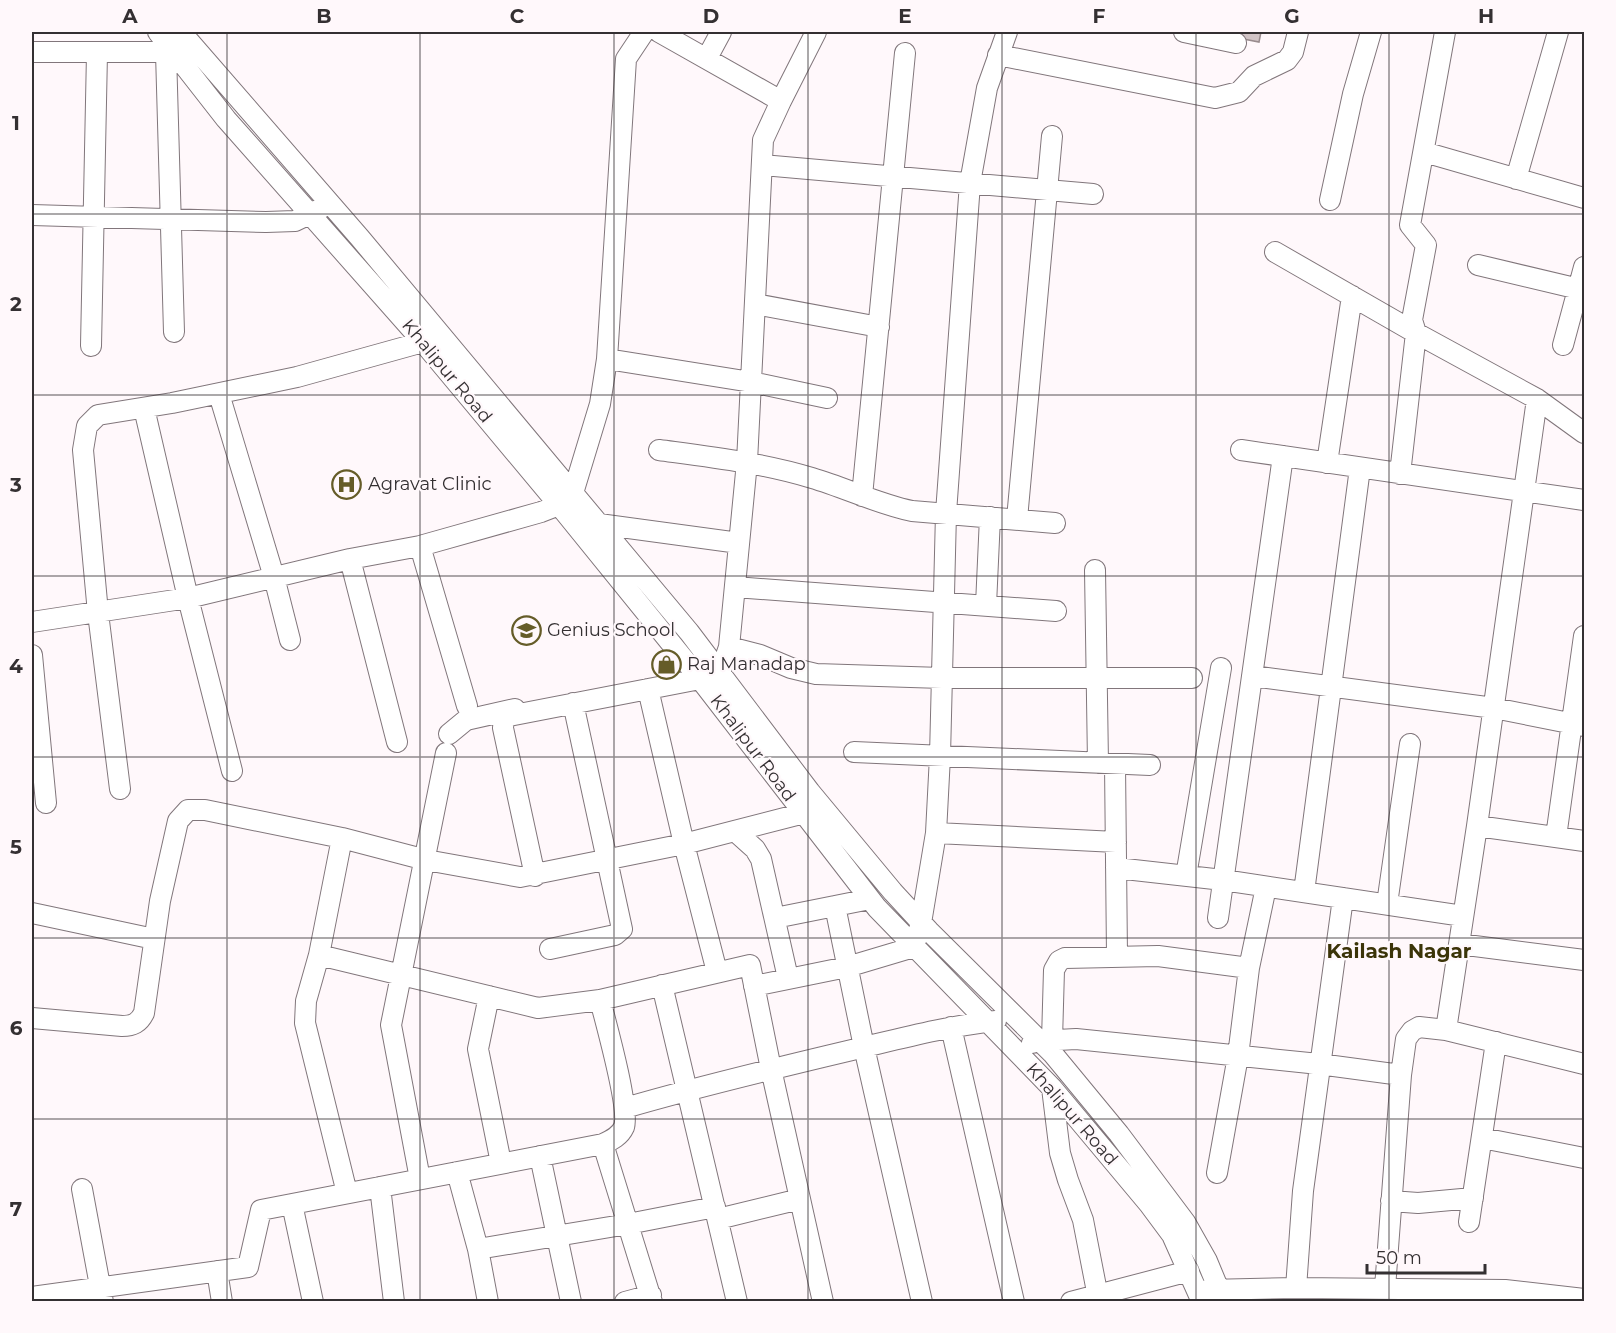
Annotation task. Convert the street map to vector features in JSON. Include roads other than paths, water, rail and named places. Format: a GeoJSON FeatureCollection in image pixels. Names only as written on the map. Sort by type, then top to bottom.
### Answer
{"type":"FeatureCollection","features":[{"type":"Feature","properties":{"kind":"street","name":"Khalipur Road"},"geometry":{"type":"LineString","coordinates":[[158,32],[171,53],[226,119],[423,342],[566,499],[598,524],[721,672],[823,807],[921,923],[1018,1018],[1046,1041],[1068,1072],[1166,1194],[1207,1261],[1221,1295]]}},
{"type":"Feature","properties":{"kind":"street","name":"Khalipur Road"},"geometry":{"type":"LineString","coordinates":[[181,32],[330,204],[566,499],[802,814],[870,899],[914,948],[1052,1088],[1149,1204],[1172,1235],[1200,1296]]}},
{"type":"Feature","properties":{"kind":"street"},"geometry":{"type":"LineString","coordinates":[[32,622],[188,598],[350,559],[420,546],[566,499],[600,404],[607,359],[626,59],[644,32]]}},
{"type":"Feature","properties":{"kind":"street"},"geometry":{"type":"LineString","coordinates":[[659,32],[781,101]]}},
{"type":"Feature","properties":{"kind":"street"},"geometry":{"type":"LineString","coordinates":[[707,58],[721,32]]}},
{"type":"Feature","properties":{"kind":"street"},"geometry":{"type":"LineString","coordinates":[[712,695],[729,647],[747,462],[764,140],[771,120],[816,32]]}},
{"type":"Feature","properties":{"kind":"street"},"geometry":{"type":"LineString","coordinates":[[754,987],[847,967],[914,948],[921,923],[936,834],[946,513],[970,183],[987,88],[1007,32]]}},
{"type":"Feature","properties":{"kind":"street"},"geometry":{"type":"LineString","coordinates":[[1184,32],[1236,43]]}},
{"type":"Feature","properties":{"kind":"street"},"geometry":{"type":"LineString","coordinates":[[998,55],[1215,98],[1239,92],[1254,76],[1287,60],[1293,52],[1298,32]]}},
{"type":"Feature","properties":{"kind":"street"},"geometry":{"type":"LineString","coordinates":[[1329,200],[1353,94],[1371,32]]}},
{"type":"Feature","properties":{"kind":"street"},"geometry":{"type":"LineString","coordinates":[[1400,474],[1416,333],[1412,320],[1426,245],[1410,225],[1445,32]]}},
{"type":"Feature","properties":{"kind":"street"},"geometry":{"type":"LineString","coordinates":[[1516,179],[1558,32]]}},
{"type":"Feature","properties":{"kind":"street"},"geometry":{"type":"LineString","coordinates":[[32,52],[171,53],[196,50]]}},
{"type":"Feature","properties":{"kind":"street"},"geometry":{"type":"LineString","coordinates":[[91,346],[97,53]]}},
{"type":"Feature","properties":{"kind":"street"},"geometry":{"type":"LineString","coordinates":[[171,53],[174,332]]}},
{"type":"Feature","properties":{"kind":"street"},"geometry":{"type":"LineString","coordinates":[[862,496],[905,53]]}},
{"type":"Feature","properties":{"kind":"street"},"geometry":{"type":"LineString","coordinates":[[1017,519],[1052,136]]}},
{"type":"Feature","properties":{"kind":"street"},"geometry":{"type":"LineString","coordinates":[[1424,152],[1584,198]]}},
{"type":"Feature","properties":{"kind":"street"},"geometry":{"type":"LineString","coordinates":[[762,165],[1093,194]]}},
{"type":"Feature","properties":{"kind":"street"},"geometry":{"type":"LineString","coordinates":[[32,216],[295,221],[330,204]]}},
{"type":"Feature","properties":{"kind":"street"},"geometry":{"type":"LineString","coordinates":[[1275,252],[1537,399],[1584,433]]}},
{"type":"Feature","properties":{"kind":"street"},"geometry":{"type":"LineString","coordinates":[[1478,265],[1578,289]]}},
{"type":"Feature","properties":{"kind":"street"},"geometry":{"type":"LineString","coordinates":[[1563,345],[1584,267]]}},
{"type":"Feature","properties":{"kind":"street"},"geometry":{"type":"LineString","coordinates":[[1327,463],[1352,296]]}},
{"type":"Feature","properties":{"kind":"street"},"geometry":{"type":"LineString","coordinates":[[755,304],[879,327]]}},
{"type":"Feature","properties":{"kind":"street"},"geometry":{"type":"LineString","coordinates":[[120,789],[83,450],[87,426],[98,415],[219,394],[297,377],[423,342]]}},
{"type":"Feature","properties":{"kind":"street"},"geometry":{"type":"LineString","coordinates":[[607,359],[751,382],[827,398]]}},
{"type":"Feature","properties":{"kind":"street"},"geometry":{"type":"LineString","coordinates":[[219,394],[274,577],[290,640]]}},
{"type":"Feature","properties":{"kind":"street"},"geometry":{"type":"LineString","coordinates":[[1446,1030],[1537,399]]}},
{"type":"Feature","properties":{"kind":"street"},"geometry":{"type":"LineString","coordinates":[[144,408],[188,598],[232,771]]}},
{"type":"Feature","properties":{"kind":"street"},"geometry":{"type":"LineString","coordinates":[[659,450],[747,462],[811,477],[902,509],[1055,523]]}},
{"type":"Feature","properties":{"kind":"street"},"geometry":{"type":"LineString","coordinates":[[1241,450],[1584,500]]}},
{"type":"Feature","properties":{"kind":"street"},"geometry":{"type":"LineString","coordinates":[[1218,918],[1282,456]]}},
{"type":"Feature","properties":{"kind":"street"},"geometry":{"type":"LineString","coordinates":[[1304,892],[1360,468]]}},
{"type":"Feature","properties":{"kind":"street"},"geometry":{"type":"LineString","coordinates":[[986,605],[990,517]]}},
{"type":"Feature","properties":{"kind":"street"},"geometry":{"type":"LineString","coordinates":[[598,524],[739,543]]}},
{"type":"Feature","properties":{"kind":"street"},"geometry":{"type":"LineString","coordinates":[[420,546],[467,706]]}},
{"type":"Feature","properties":{"kind":"street"},"geometry":{"type":"LineString","coordinates":[[350,559],[396,742]]}},
{"type":"Feature","properties":{"kind":"street"},"geometry":{"type":"LineString","coordinates":[[1095,570],[1096,678],[1116,842],[1117,956]]}},
{"type":"Feature","properties":{"kind":"street"},"geometry":{"type":"LineString","coordinates":[[735,586],[1056,610]]}},
{"type":"Feature","properties":{"kind":"street"},"geometry":{"type":"LineString","coordinates":[[1556,837],[1578,725],[1584,636]]}},
{"type":"Feature","properties":{"kind":"street"},"geometry":{"type":"LineString","coordinates":[[729,647],[816,674],[942,678],[1192,678]]}},
{"type":"Feature","properties":{"kind":"street"},"geometry":{"type":"LineString","coordinates":[[32,655],[46,803]]}},
{"type":"Feature","properties":{"kind":"street"},"geometry":{"type":"LineString","coordinates":[[1186,876],[1221,668]]}},
{"type":"Feature","properties":{"kind":"street"},"geometry":{"type":"LineString","coordinates":[[535,876],[503,723],[504,718],[648,689],[696,674]]}},
{"type":"Feature","properties":{"kind":"street"},"geometry":{"type":"LineString","coordinates":[[420,1179],[391,1025],[426,860],[447,743],[466,720],[696,674]]}},
{"type":"Feature","properties":{"kind":"street"},"geometry":{"type":"LineString","coordinates":[[1252,676],[1494,708],[1578,725]]}},
{"type":"Feature","properties":{"kind":"street"},"geometry":{"type":"LineString","coordinates":[[648,689],[717,972]]}},
{"type":"Feature","properties":{"kind":"street"},"geometry":{"type":"LineString","coordinates":[[550,949],[615,935],[621,932],[622,925],[573,703]]}},
{"type":"Feature","properties":{"kind":"street"},"geometry":{"type":"LineString","coordinates":[[1387,904],[1410,744]]}},
{"type":"Feature","properties":{"kind":"street"},"geometry":{"type":"LineString","coordinates":[[854,752],[1150,765]]}},
{"type":"Feature","properties":{"kind":"street"},"geometry":{"type":"LineString","coordinates":[[32,1018],[122,1026],[138,1022],[144,1013],[160,901],[178,821],[188,810],[205,810],[342,838],[426,860],[508,876],[535,876],[684,844],[823,807]]}},
{"type":"Feature","properties":{"kind":"street"},"geometry":{"type":"LineString","coordinates":[[1477,826],[1584,841]]}},
{"type":"Feature","properties":{"kind":"street"},"geometry":{"type":"LineString","coordinates":[[735,831],[755,849],[761,858],[788,978]]}},
{"type":"Feature","properties":{"kind":"street"},"geometry":{"type":"LineString","coordinates":[[936,834],[1116,842]]}},
{"type":"Feature","properties":{"kind":"street"},"geometry":{"type":"LineString","coordinates":[[342,838],[319,955],[306,1001],[305,1023],[347,1193]]}},
{"type":"Feature","properties":{"kind":"street"},"geometry":{"type":"LineString","coordinates":[[1116,868],[1223,880],[1463,916]]}},
{"type":"Feature","properties":{"kind":"street"},"geometry":{"type":"LineString","coordinates":[[1217,1173],[1238,1056],[1248,968],[1266,886]]}},
{"type":"Feature","properties":{"kind":"street"},"geometry":{"type":"LineString","coordinates":[[1296,1288],[1303,1191],[1343,898]]}},
{"type":"Feature","properties":{"kind":"street"},"geometry":{"type":"LineString","coordinates":[[775,918],[870,899]]}},
{"type":"Feature","properties":{"kind":"street"},"geometry":{"type":"LineString","coordinates":[[835,906],[864,1047],[922,1302]]}},
{"type":"Feature","properties":{"kind":"street"},"geometry":{"type":"LineString","coordinates":[[32,913],[154,939]]}},
{"type":"Feature","properties":{"kind":"street"},"geometry":{"type":"LineString","coordinates":[[1459,944],[1584,960]]}},
{"type":"Feature","properties":{"kind":"street"},"geometry":{"type":"LineString","coordinates":[[319,955],[538,1008],[600,1000],[750,965],[823,1302]]}},
{"type":"Feature","properties":{"kind":"street"},"geometry":{"type":"LineString","coordinates":[[1046,1041],[1054,970],[1059,961],[1074,957],[1158,956],[1248,968]]}},
{"type":"Feature","properties":{"kind":"street"},"geometry":{"type":"LineString","coordinates":[[662,985],[737,1302]]}},
{"type":"Feature","properties":{"kind":"street"},"geometry":{"type":"LineString","coordinates":[[489,996],[478,1049],[501,1163]]}},
{"type":"Feature","properties":{"kind":"street"},"geometry":{"type":"LineString","coordinates":[[32,1297],[102,1294],[248,1267],[261,1210],[603,1144],[613,1139],[623,1130],[625,1108],[600,1000]]}},
{"type":"Feature","properties":{"kind":"street"},"geometry":{"type":"LineString","coordinates":[[625,1108],[688,1089],[951,1027],[1018,1018]]}},
{"type":"Feature","properties":{"kind":"street"},"geometry":{"type":"LineString","coordinates":[[951,1027],[1014,1302]]}},
{"type":"Feature","properties":{"kind":"street"},"geometry":{"type":"LineString","coordinates":[[1384,1288],[1401,1075],[1406,1039],[1412,1031],[1419,1027],[1446,1030],[1584,1065]]}},
{"type":"Feature","properties":{"kind":"street"},"geometry":{"type":"LineString","coordinates":[[1013,1049],[1046,1041],[1076,1040],[1319,1064],[1401,1075]]}},
{"type":"Feature","properties":{"kind":"street"},"geometry":{"type":"LineString","coordinates":[[1469,1222],[1496,1042]]}},
{"type":"Feature","properties":{"kind":"street"},"geometry":{"type":"LineString","coordinates":[[1052,1088],[1060,1153],[1083,1220],[1098,1299]]}},
{"type":"Feature","properties":{"kind":"street"},"geometry":{"type":"LineString","coordinates":[[1482,1138],[1584,1158]]}},
{"type":"Feature","properties":{"kind":"street"},"geometry":{"type":"LineString","coordinates":[[603,1144],[651,1298],[625,1302]]}},
{"type":"Feature","properties":{"kind":"street"},"geometry":{"type":"LineString","coordinates":[[540,1156],[571,1302]]}},
{"type":"Feature","properties":{"kind":"street"},"geometry":{"type":"LineString","coordinates":[[457,1172],[478,1249],[488,1302]]}},
{"type":"Feature","properties":{"kind":"street"},"geometry":{"type":"LineString","coordinates":[[380,1187],[393,1302]]}},
{"type":"Feature","properties":{"kind":"street"},"geometry":{"type":"LineString","coordinates":[[82,1189],[102,1294]]}},
{"type":"Feature","properties":{"kind":"street"},"geometry":{"type":"LineString","coordinates":[[1391,1201],[1418,1203],[1473,1198]]}},
{"type":"Feature","properties":{"kind":"street"},"geometry":{"type":"LineString","coordinates":[[478,1249],[800,1199]]}},
{"type":"Feature","properties":{"kind":"street"},"geometry":{"type":"LineString","coordinates":[[292,1204],[313,1302]]}},
{"type":"Feature","properties":{"kind":"street"},"geometry":{"type":"LineString","coordinates":[[217,1271],[222,1302]]}},
{"type":"Feature","properties":{"kind":"street"},"geometry":{"type":"LineString","coordinates":[[1071,1302],[1098,1299],[1190,1271]]}},
{"type":"Feature","properties":{"kind":"street"},"geometry":{"type":"LineString","coordinates":[[1200,1296],[1296,1288],[1343,1295],[1384,1288],[1424,1295],[1584,1299]]}},
{"type":"Feature","properties":{"kind":"place","name":"Agravat Clinic"},"geometry":{"type":"Point","coordinates":[347,484]}},
{"type":"Feature","properties":{"kind":"place","name":"Genius School"},"geometry":{"type":"Point","coordinates":[526,630]}},
{"type":"Feature","properties":{"kind":"place","name":"Raj Manadap"},"geometry":{"type":"Point","coordinates":[666,664]}},
{"type":"Feature","properties":{"kind":"district","name":"Kailash Nagar"},"geometry":{"type":"Point","coordinates":[1399,951]}}]}
